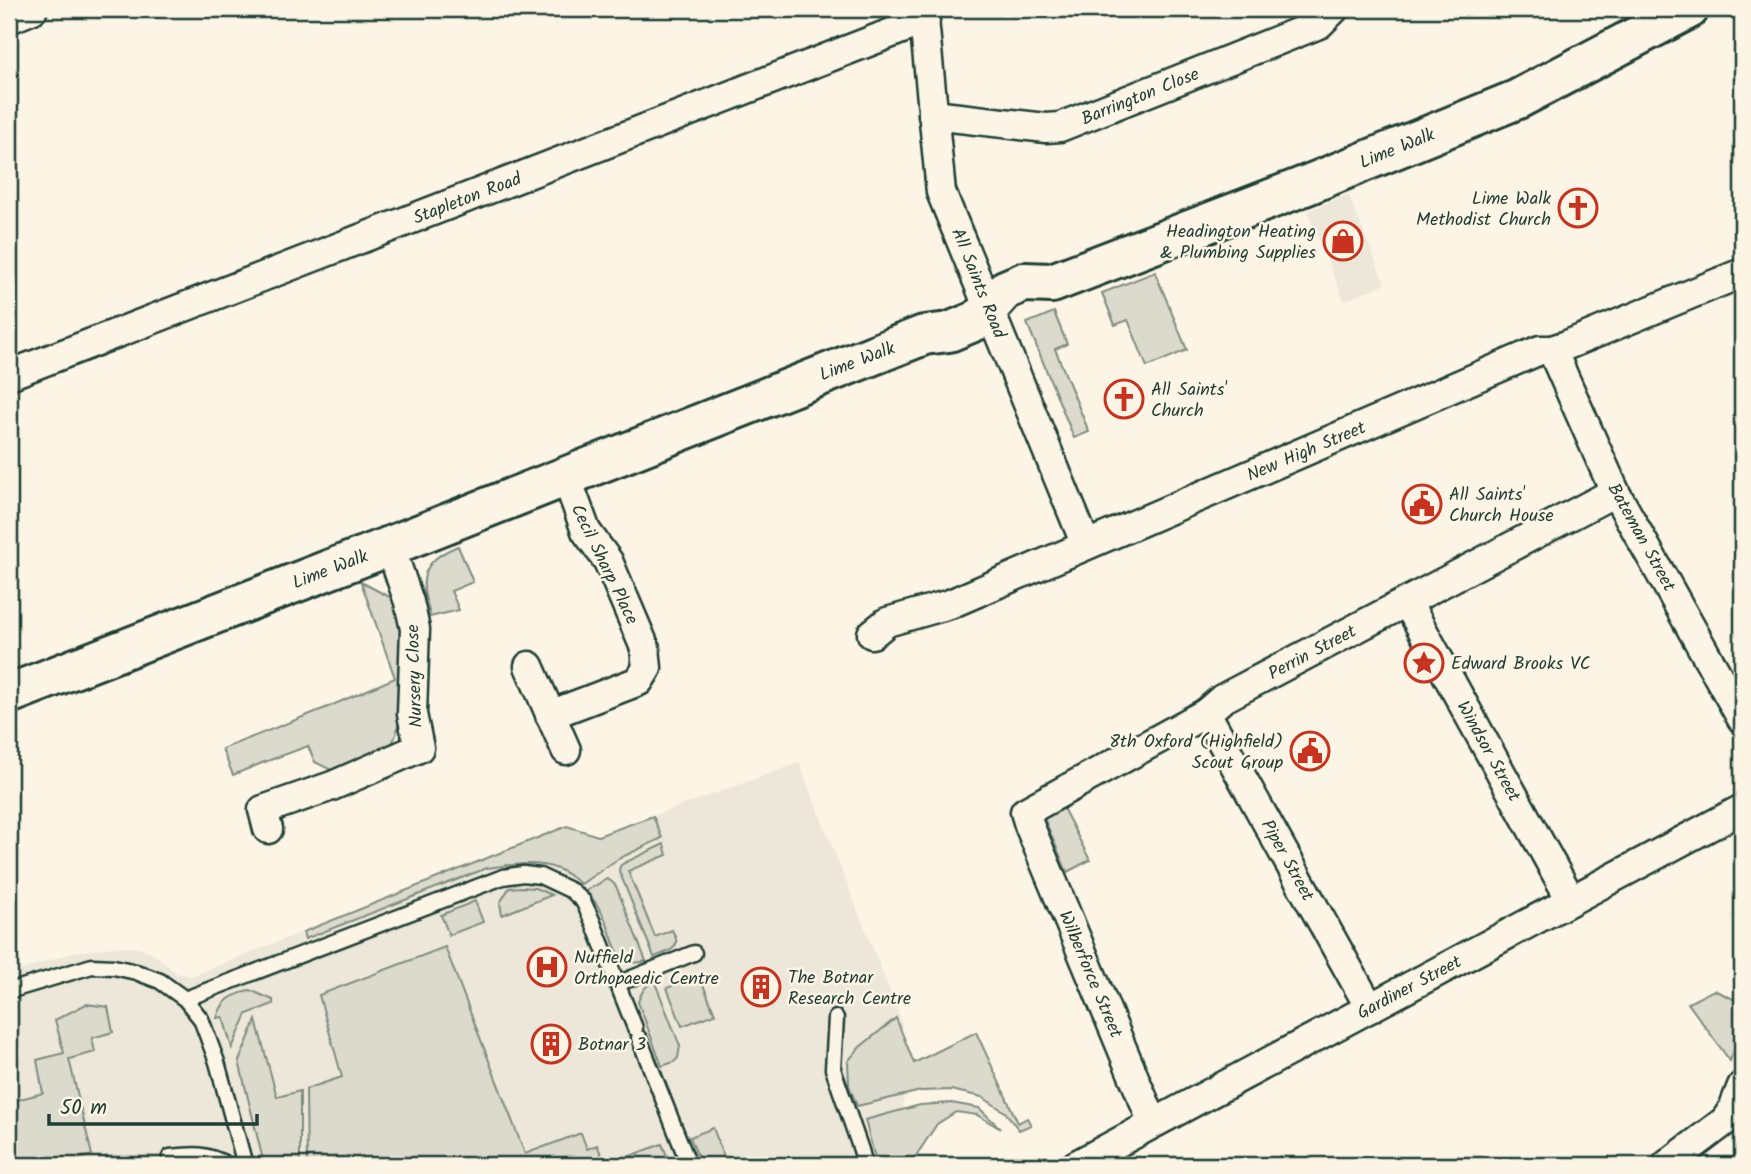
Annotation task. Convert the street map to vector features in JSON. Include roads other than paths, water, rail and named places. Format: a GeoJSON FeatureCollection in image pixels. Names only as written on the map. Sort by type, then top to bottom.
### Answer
{"type":"FeatureCollection","features":[{"type":"Feature","properties":{"kind":"street"},"geometry":{"type":"LineString","coordinates":[[9,19],[33,9]]}},
{"type":"Feature","properties":{"kind":"street","name":"Barrington Close"},"geometry":{"type":"LineString","coordinates":[[933,115],[1046,128],[1060,127],[1319,24],[1334,9]]}},
{"type":"Feature","properties":{"kind":"street","name":"Lime Walk"},"geometry":{"type":"LineString","coordinates":[[9,694],[924,335],[949,332],[978,320],[1005,289],[1024,282],[1052,283],[1320,180],[1518,99],[1689,9]]}},
{"type":"Feature","properties":{"kind":"street","name":"All Saints Road"},"geometry":{"type":"LineString","coordinates":[[924,15],[941,192],[1086,545]]}},
{"type":"Feature","properties":{"kind":"street","name":"Stapleton Road"},"geometry":{"type":"LineString","coordinates":[[9,375],[924,15]]}},
{"type":"Feature","properties":{"kind":"street","name":"New High Street"},"geometry":{"type":"LineString","coordinates":[[872,634],[887,622],[950,604],[1539,350],[1552,350],[1742,273]]}},
{"type":"Feature","properties":{"kind":"street","name":"Bateman Street"},"geometry":{"type":"LineString","coordinates":[[1552,350],[1615,492],[1739,704]]}},
{"type":"Feature","properties":{"kind":"street","name":"Cecil Sharp Place"},"geometry":{"type":"LineString","coordinates":[[550,715],[639,681],[647,668],[645,648],[640,636],[608,561],[586,531],[566,476]]}},
{"type":"Feature","properties":{"kind":"street","name":"Perrin Street"},"geometry":{"type":"LineString","coordinates":[[1029,825],[1025,812],[1206,713],[1222,699],[1615,492]]}},
{"type":"Feature","properties":{"kind":"street","name":"Nursery Close"},"geometry":{"type":"LineString","coordinates":[[268,830],[263,810],[332,786],[419,748],[412,714],[415,629],[410,602],[390,546]]}},
{"type":"Feature","properties":{"kind":"street","name":"Windsor Street"},"geometry":{"type":"LineString","coordinates":[[1406,602],[1571,901]]}},
{"type":"Feature","properties":{"kind":"street"},"geometry":{"type":"LineString","coordinates":[[529,666],[566,750]]}},
{"type":"Feature","properties":{"kind":"street","name":"Piper Street"},"geometry":{"type":"LineString","coordinates":[[1206,713],[1370,1008]]}},
{"type":"Feature","properties":{"kind":"street","name":"Gardiner Street"},"geometry":{"type":"LineString","coordinates":[[1076,1165],[1742,809]]}},
{"type":"Feature","properties":{"kind":"street","name":"Wilberforce Street"},"geometry":{"type":"LineString","coordinates":[[1029,825],[1153,1124]]}},
{"type":"Feature","properties":{"kind":"street"},"geometry":{"type":"LineString","coordinates":[[1667,1165],[1725,1121],[1742,1086]]}},
{"type":"Feature","properties":{"kind":"lane"},"geometry":{"type":"LineString","coordinates":[[185,999],[503,877],[523,874],[540,876],[562,885],[583,901],[689,1165]]}},
{"type":"Feature","properties":{"kind":"lane"},"geometry":{"type":"LineString","coordinates":[[617,984],[694,953]]}},
{"type":"Feature","properties":{"kind":"lane"},"geometry":{"type":"LineString","coordinates":[[9,991],[92,966],[136,972],[160,981],[185,999],[201,1019],[217,1062],[245,1165]]}},
{"type":"Feature","properties":{"kind":"lane"},"geometry":{"type":"LineString","coordinates":[[836,1018],[832,1069],[865,1165]]}},
{"type":"Feature","properties":{"kind":"lane"},"geometry":{"type":"LineString","coordinates":[[170,1157],[199,1154],[228,1165]]}},
{"type":"Feature","properties":{"kind":"place","name":"Lime Walk Methodist Church"},"geometry":{"type":"Point","coordinates":[1578,208]}},
{"type":"Feature","properties":{"kind":"place","name":"Headington Heating & Plumbing Supplies"},"geometry":{"type":"Point","coordinates":[1343,241]}},
{"type":"Feature","properties":{"kind":"place","name":"All Saints' Church"},"geometry":{"type":"Point","coordinates":[1124,399]}},
{"type":"Feature","properties":{"kind":"place","name":"All Saints' Church House"},"geometry":{"type":"Point","coordinates":[1422,504]}},
{"type":"Feature","properties":{"kind":"place","name":"Edward Brooks VC"},"geometry":{"type":"Point","coordinates":[1424,663]}},
{"type":"Feature","properties":{"kind":"place","name":"8th Oxford (Highfield) Scout Group"},"geometry":{"type":"Point","coordinates":[1310,751]}},
{"type":"Feature","properties":{"kind":"place","name":"Nuffield Orthopaedic Centre"},"geometry":{"type":"Point","coordinates":[547,967]}},
{"type":"Feature","properties":{"kind":"place","name":"The Botnar Research Centre"},"geometry":{"type":"Point","coordinates":[761,987]}},
{"type":"Feature","properties":{"kind":"place","name":"Botnar 3"},"geometry":{"type":"Point","coordinates":[551,1044]}}]}
